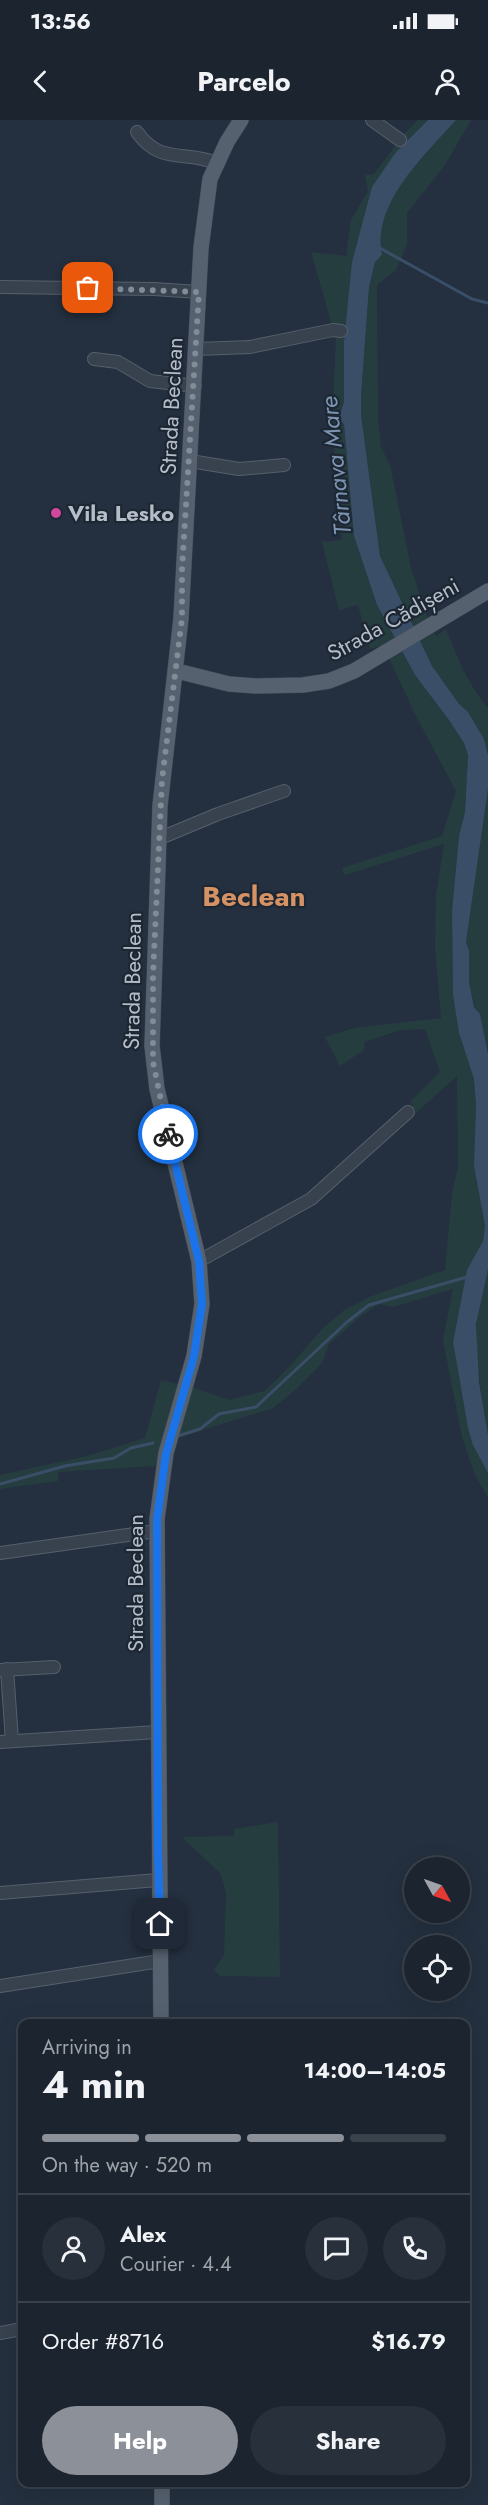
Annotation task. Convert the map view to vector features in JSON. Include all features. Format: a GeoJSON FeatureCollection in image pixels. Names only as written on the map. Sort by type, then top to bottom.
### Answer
{"type":"FeatureCollection","features":[{"type":"Feature","properties":{"kind":"main road","name":"Strada Beclean"},"geometry":{"type":"LineString","coordinates":[[161,2019],[156,1531],[166,1454],[199,1333],[202,1304],[199,1261],[153,1062],[153,975],[158,840],[166,741],[177,671],[195,386],[201,248],[206,208],[216,163],[242,120]]}},
{"type":"Feature","properties":{"kind":"main road","name":"Strada Cădișeni"},"geometry":{"type":"LineString","coordinates":[[177,671],[229,684],[303,685],[341,677],[488,591]]}},
{"type":"Feature","properties":{"kind":"main road"},"geometry":{"type":"LineString","coordinates":[[162,2487],[162,2505]]}},
{"type":"Feature","properties":{"kind":"street"},"geometry":{"type":"LineString","coordinates":[[372,120],[400,140]]}},
{"type":"Feature","properties":{"kind":"street"},"geometry":{"type":"LineString","coordinates":[[137,132],[146,145],[155,151],[203,157],[216,163]]}},
{"type":"Feature","properties":{"kind":"street"},"geometry":{"type":"LineString","coordinates":[[0,287],[154,289],[199,292]]}},
{"type":"Feature","properties":{"kind":"street"},"geometry":{"type":"LineString","coordinates":[[197,349],[250,347],[333,330],[341,331]]}},
{"type":"Feature","properties":{"kind":"street"},"geometry":{"type":"LineString","coordinates":[[94,358],[118,362],[150,381],[195,386]]}},
{"type":"Feature","properties":{"kind":"street"},"geometry":{"type":"LineString","coordinates":[[190,461],[238,469],[284,465]]}},
{"type":"Feature","properties":{"kind":"street"},"geometry":{"type":"LineString","coordinates":[[158,840],[218,814],[284,791]]}},
{"type":"Feature","properties":{"kind":"street"},"geometry":{"type":"LineString","coordinates":[[199,1261],[311,1198],[408,1112]]}},
{"type":"Feature","properties":{"kind":"street"},"geometry":{"type":"LineString","coordinates":[[0,1553],[156,1531]]}},
{"type":"Feature","properties":{"kind":"street"},"geometry":{"type":"LineString","coordinates":[[54,1667],[4,1670],[6,1742],[157,1732]]}},
{"type":"Feature","properties":{"kind":"street"},"geometry":{"type":"LineString","coordinates":[[0,1893],[158,1880]]}},
{"type":"Feature","properties":{"kind":"street"},"geometry":{"type":"LineString","coordinates":[[0,1986],[160,1961]]}},
{"type":"Feature","properties":{"kind":"street"},"geometry":{"type":"LineString","coordinates":[[0,2333],[18,2330]]}},
{"type":"Feature","properties":{"kind":"green space"},"geometry":{"type":"Polygon","coordinates":[[[418,120],[428,120],[396,152],[365,213],[362,232],[356,243],[344,342],[344,402],[339,412],[344,423],[354,536],[377,605],[415,675],[449,720],[464,743],[468,755],[465,812],[459,836],[452,911],[453,995],[459,1033],[474,1079],[476,1105],[474,1166],[485,1226],[483,1241],[467,1270],[453,1342],[468,1428],[488,1473],[488,1498],[475,1475],[462,1437],[443,1340],[453,1289],[393,1307],[379,1304],[361,1316],[329,1344],[322,1363],[273,1408],[177,1438],[171,1465],[58,1472],[58,1481],[0,1489],[0,1475],[87,1456],[145,1438],[161,1380],[192,1387],[229,1400],[265,1391],[323,1328],[343,1311],[369,1297],[445,1270],[452,1194],[458,1167],[457,1076],[417,1112],[410,1102],[440,1072],[425,1029],[400,1030],[365,1042],[364,1050],[340,1066],[325,1037],[354,1028],[441,1018],[435,947],[436,895],[444,844],[345,875],[342,868],[442,836],[456,791],[415,714],[383,645],[370,649],[358,605],[339,610],[322,542],[342,540],[332,422],[336,339],[311,252],[346,256],[351,220],[368,191],[365,175],[374,174],[403,135],[418,120]]]}},
{"type":"Feature","properties":{"kind":"green space"},"geometry":{"type":"Polygon","coordinates":[[[456,120],[471,120],[445,165],[407,213],[407,244],[396,270],[377,285],[378,418],[381,447],[390,465],[411,568],[425,611],[436,636],[446,629],[469,680],[488,708],[488,755],[484,739],[468,712],[459,704],[432,666],[380,556],[361,415],[369,287],[375,262],[382,255],[381,236],[385,217],[392,199],[403,182],[456,120]]]}},
{"type":"Feature","properties":{"kind":"green space"},"geometry":{"type":"Polygon","coordinates":[[[488,789],[488,1054],[480,1014],[475,1007],[469,982],[469,951],[466,942],[488,789]]]}},
{"type":"Feature","properties":{"kind":"green space"},"geometry":{"type":"Polygon","coordinates":[[[488,1269],[488,1435],[481,1394],[476,1330],[478,1309],[488,1269]]]}},
{"type":"Feature","properties":{"kind":"green space"},"geometry":{"type":"Polygon","coordinates":[[[278,1822],[280,1977],[220,1976],[214,1970],[224,1955],[226,1893],[221,1874],[182,1837],[234,1836],[234,1829],[278,1822]]]}},
{"type":"Feature","properties":{"kind":"water"},"geometry":{"type":"Polygon","coordinates":[[[428,120],[456,120],[403,182],[392,199],[385,217],[381,236],[382,255],[375,262],[369,287],[361,415],[380,556],[432,666],[459,704],[468,712],[484,739],[488,755],[488,789],[466,942],[469,951],[469,982],[474,1007],[480,1014],[488,1054],[488,1269],[476,1324],[479,1382],[488,1435],[488,1473],[473,1445],[468,1428],[453,1342],[467,1270],[483,1241],[485,1226],[474,1166],[476,1105],[474,1079],[459,1033],[453,995],[452,911],[459,836],[465,812],[468,755],[464,743],[449,720],[415,675],[377,605],[354,536],[344,424],[338,419],[344,402],[344,342],[352,262],[372,187],[396,152],[428,120]]]}},
{"type":"Feature","properties":{"kind":"waterway"},"geometry":{"type":"LineString","coordinates":[[378,247],[472,299],[488,303]]}},
{"type":"Feature","properties":{"kind":"waterway"},"geometry":{"type":"LineString","coordinates":[[178,1436],[200,1429],[219,1414],[256,1407],[347,1322],[369,1305],[467,1277]]}},
{"type":"Feature","properties":{"kind":"waterway"},"geometry":{"type":"LineString","coordinates":[[0,1484],[65,1466],[114,1458],[131,1448],[153,1443]]}},
{"type":"Feature","properties":{"kind":"way so far"},"geometry":{"type":"LineString","coordinates":[[88,288],[199,292],[186,543],[182,570],[182,618],[162,780],[157,862],[152,1046],[153,1062],[168,1134]]}},
{"type":"Feature","properties":{"kind":"place","name":"Vila Lesko"},"geometry":{"type":"Point","coordinates":[56,513]}},
{"type":"Feature","properties":{"kind":"district","name":"Beclean"},"geometry":{"type":"Point","coordinates":[254,896]}},
{"type":"Feature","properties":{"kind":"route"},"geometry":{"type":"LineString","coordinates":[[160,1924],[157,1519],[166,1454],[194,1356],[202,1304],[199,1261],[168,1134]]}},
{"type":"Feature","properties":{"kind":"water label","name":"Târnava Mare"},"geometry":{"type":"Point","coordinates":[336,466]}}]}
